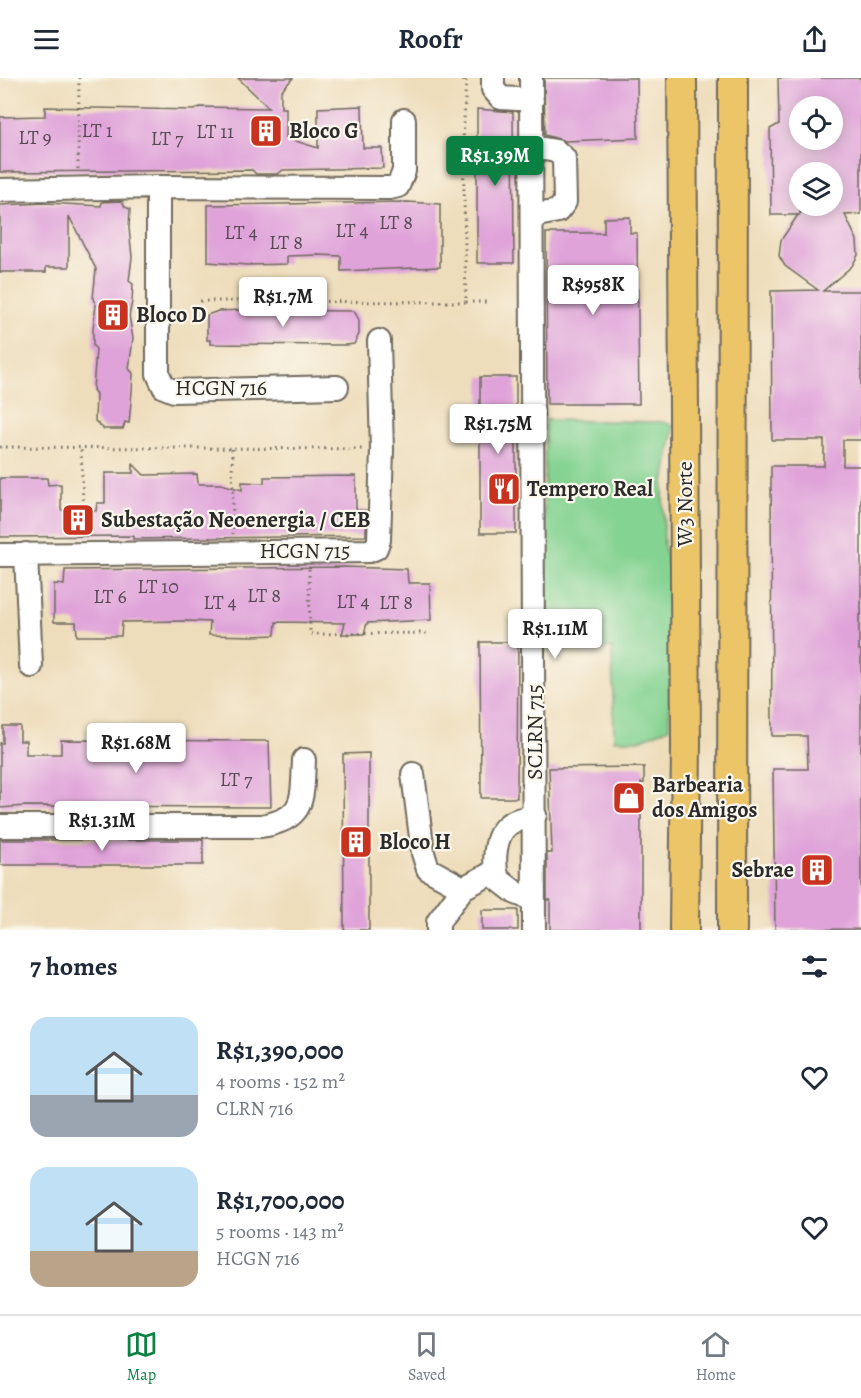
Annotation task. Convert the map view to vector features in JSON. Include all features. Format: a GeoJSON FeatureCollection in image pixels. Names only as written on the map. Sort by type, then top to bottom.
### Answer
{"type":"FeatureCollection","features":[{"type":"Feature","properties":{"kind":"main road","name":"W3 Norte"},"geometry":{"type":"LineString","coordinates":[[682,78],[686,732],[684,930]]}},
{"type":"Feature","properties":{"kind":"main road"},"geometry":{"type":"LineString","coordinates":[[732,930],[733,78]]}},
{"type":"Feature","properties":{"kind":"street"},"geometry":{"type":"LineString","coordinates":[[493,78],[493,89],[501,98],[531,89]]}},
{"type":"Feature","properties":{"kind":"street","name":"SCLRN 715"},"geometry":{"type":"LineString","coordinates":[[531,89],[534,390],[534,930]]}},
{"type":"Feature","properties":{"kind":"street"},"geometry":{"type":"LineString","coordinates":[[0,190],[158,187],[390,188],[398,186],[404,171],[404,120]]}},
{"type":"Feature","properties":{"kind":"street"},"geometry":{"type":"LineString","coordinates":[[532,147],[556,151],[564,158],[565,202],[558,212],[532,216]]}},
{"type":"Feature","properties":{"kind":"street","name":"HCGN 716"},"geometry":{"type":"LineString","coordinates":[[158,187],[158,374],[164,387],[174,391],[336,387]]}},
{"type":"Feature","properties":{"kind":"street","name":"HCGN 715"},"geometry":{"type":"LineString","coordinates":[[0,555],[81,552],[369,551],[376,548],[379,540],[381,450],[379,341]]}},
{"type":"Feature","properties":{"kind":"street"},"geometry":{"type":"LineString","coordinates":[[26,554],[31,666]]}},
{"type":"Feature","properties":{"kind":"street"},"geometry":{"type":"LineString","coordinates":[[0,826],[261,826],[282,822],[291,816],[300,804],[304,760]]}},
{"type":"Feature","properties":{"kind":"street"},"geometry":{"type":"LineString","coordinates":[[413,774],[423,853],[428,869],[463,888]]}},
{"type":"Feature","properties":{"kind":"street"},"geometry":{"type":"LineString","coordinates":[[534,900],[506,887],[496,871],[496,854],[502,830],[509,823],[535,815]]}},
{"type":"Feature","properties":{"kind":"street"},"geometry":{"type":"LineString","coordinates":[[438,930],[438,922],[463,888],[496,871]]}},
{"type":"Feature","properties":{"kind":"path"},"geometry":{"type":"LineString","coordinates":[[77,189],[79,78]]}},
{"type":"Feature","properties":{"kind":"path"},"geometry":{"type":"LineString","coordinates":[[457,78],[466,80],[463,142],[466,302]]}},
{"type":"Feature","properties":{"kind":"path"},"geometry":{"type":"LineString","coordinates":[[201,301],[487,302]]}},
{"type":"Feature","properties":{"kind":"path"},"geometry":{"type":"LineString","coordinates":[[0,447],[381,450]]}},
{"type":"Feature","properties":{"kind":"path"},"geometry":{"type":"LineString","coordinates":[[81,448],[84,530],[81,532],[81,552]]}},
{"type":"Feature","properties":{"kind":"path"},"geometry":{"type":"LineString","coordinates":[[232,449],[234,552]]}},
{"type":"Feature","properties":{"kind":"path"},"geometry":{"type":"LineString","coordinates":[[310,634],[431,633]]}},
{"type":"Feature","properties":{"kind":"green space"},"geometry":{"type":"Polygon","coordinates":[[[545,420],[662,422],[674,426],[663,488],[664,547],[673,587],[669,728],[639,740],[614,740],[612,648],[543,651],[545,420]]]}},
{"type":"Feature","properties":{"kind":"building"},"geometry":{"type":"Polygon","coordinates":[[[238,78],[293,78],[281,91],[281,108],[286,108],[286,138],[318,148],[318,108],[362,106],[363,148],[382,148],[383,168],[283,170],[278,174],[256,174],[252,170],[0,172],[0,117],[45,116],[45,107],[194,110],[200,107],[269,108],[238,78]]]}},
{"type":"Feature","properties":{"kind":"building"},"geometry":{"type":"Polygon","coordinates":[[[544,78],[637,78],[638,138],[565,141],[545,135],[544,78]]]}},
{"type":"Feature","properties":{"kind":"building"},"geometry":{"type":"Polygon","coordinates":[[[778,78],[861,78],[861,214],[845,215],[857,240],[858,255],[852,266],[823,291],[861,291],[861,440],[843,440],[843,466],[861,466],[859,650],[861,650],[861,929],[775,930],[773,769],[808,769],[807,736],[772,736],[771,466],[824,466],[824,440],[772,440],[771,291],[818,290],[785,266],[779,256],[781,240],[797,216],[843,216],[843,162],[789,162],[789,215],[771,215],[770,129],[779,124],[778,78]]]}},
{"type":"Feature","properties":{"kind":"building"},"geometry":{"type":"Polygon","coordinates":[[[477,109],[513,112],[514,263],[477,263],[477,109]]]}},
{"type":"Feature","properties":{"kind":"building"},"geometry":{"type":"Polygon","coordinates":[[[122,201],[125,207],[130,209],[132,257],[129,281],[133,284],[129,316],[133,338],[129,369],[133,373],[132,391],[129,423],[125,422],[123,429],[104,429],[95,421],[96,394],[93,390],[96,349],[93,346],[93,328],[96,305],[93,299],[96,269],[69,216],[69,267],[46,267],[46,272],[0,272],[0,205],[46,203],[101,206],[102,202],[122,201]]]}},
{"type":"Feature","properties":{"kind":"building"},"geometry":{"type":"Polygon","coordinates":[[[407,202],[440,204],[440,267],[341,271],[341,256],[319,255],[287,256],[287,264],[248,265],[208,262],[208,205],[407,202]]]}},
{"type":"Feature","properties":{"kind":"building"},"geometry":{"type":"Polygon","coordinates":[[[630,217],[630,233],[637,233],[639,404],[547,404],[546,233],[604,233],[604,218],[630,217]]]}},
{"type":"Feature","properties":{"kind":"building"},"geometry":{"type":"Polygon","coordinates":[[[218,311],[354,311],[359,320],[359,334],[354,344],[346,345],[210,344],[210,340],[207,340],[207,315],[218,311]]]}},
{"type":"Feature","properties":{"kind":"building"},"geometry":{"type":"Polygon","coordinates":[[[480,377],[516,377],[516,533],[480,533],[480,377]]]}},
{"type":"Feature","properties":{"kind":"building"},"geometry":{"type":"Polygon","coordinates":[[[133,464],[144,475],[197,474],[198,484],[221,484],[242,490],[242,482],[264,483],[264,477],[356,476],[356,510],[366,510],[366,536],[133,539],[133,536],[0,537],[0,478],[47,478],[48,485],[61,484],[61,510],[96,511],[97,503],[105,503],[105,473],[133,473],[133,464]]]}},
{"type":"Feature","properties":{"kind":"building"},"geometry":{"type":"Polygon","coordinates":[[[343,567],[407,569],[408,583],[430,583],[431,620],[367,623],[364,634],[342,634],[345,623],[276,622],[275,635],[253,636],[209,635],[210,622],[186,621],[122,622],[121,636],[77,636],[76,622],[54,622],[54,584],[64,585],[65,570],[343,567]]]}},
{"type":"Feature","properties":{"kind":"building"},"geometry":{"type":"Polygon","coordinates":[[[480,642],[518,642],[517,798],[481,798],[480,642]]]}},
{"type":"Feature","properties":{"kind":"building"},"geometry":{"type":"Polygon","coordinates":[[[3,726],[20,726],[20,741],[26,741],[26,754],[61,754],[61,740],[269,741],[271,807],[26,806],[0,808],[0,743],[3,743],[3,726]]]}},
{"type":"Feature","properties":{"kind":"building","name":"Bloco H"},"geometry":{"type":"Polygon","coordinates":[[[369,753],[369,930],[344,930],[343,754],[369,753]]]}},
{"type":"Feature","properties":{"kind":"building"},"geometry":{"type":"Polygon","coordinates":[[[644,767],[644,783],[641,783],[641,930],[550,930],[550,900],[547,900],[547,853],[552,853],[549,768],[644,767]]]}},
{"type":"Feature","properties":{"kind":"building"},"geometry":{"type":"Polygon","coordinates":[[[0,840],[203,840],[203,865],[0,865],[0,840]]]}},
{"type":"Feature","properties":{"kind":"building"},"geometry":{"type":"Polygon","coordinates":[[[482,910],[518,910],[518,930],[482,930],[482,910]]]}},
{"type":"Feature","properties":{"kind":"place","name":"Bloco G"},"geometry":{"type":"Point","coordinates":[266,131]}},
{"type":"Feature","properties":{"kind":"place","name":"Bloco D"},"geometry":{"type":"Point","coordinates":[113,315]}},
{"type":"Feature","properties":{"kind":"place","name":"Tempero Real"},"geometry":{"type":"Point","coordinates":[504,489]}},
{"type":"Feature","properties":{"kind":"place","name":"Subestação Neoenergia / CEB"},"geometry":{"type":"Point","coordinates":[78,520]}},
{"type":"Feature","properties":{"kind":"place","name":"Barbearia dos Amigos"},"geometry":{"type":"Point","coordinates":[629,798]}},
{"type":"Feature","properties":{"kind":"place","name":"Bloco H"},"geometry":{"type":"Point","coordinates":[356,842]}},
{"type":"Feature","properties":{"kind":"place","name":"Sebrae"},"geometry":{"type":"Point","coordinates":[817,870]}}]}
